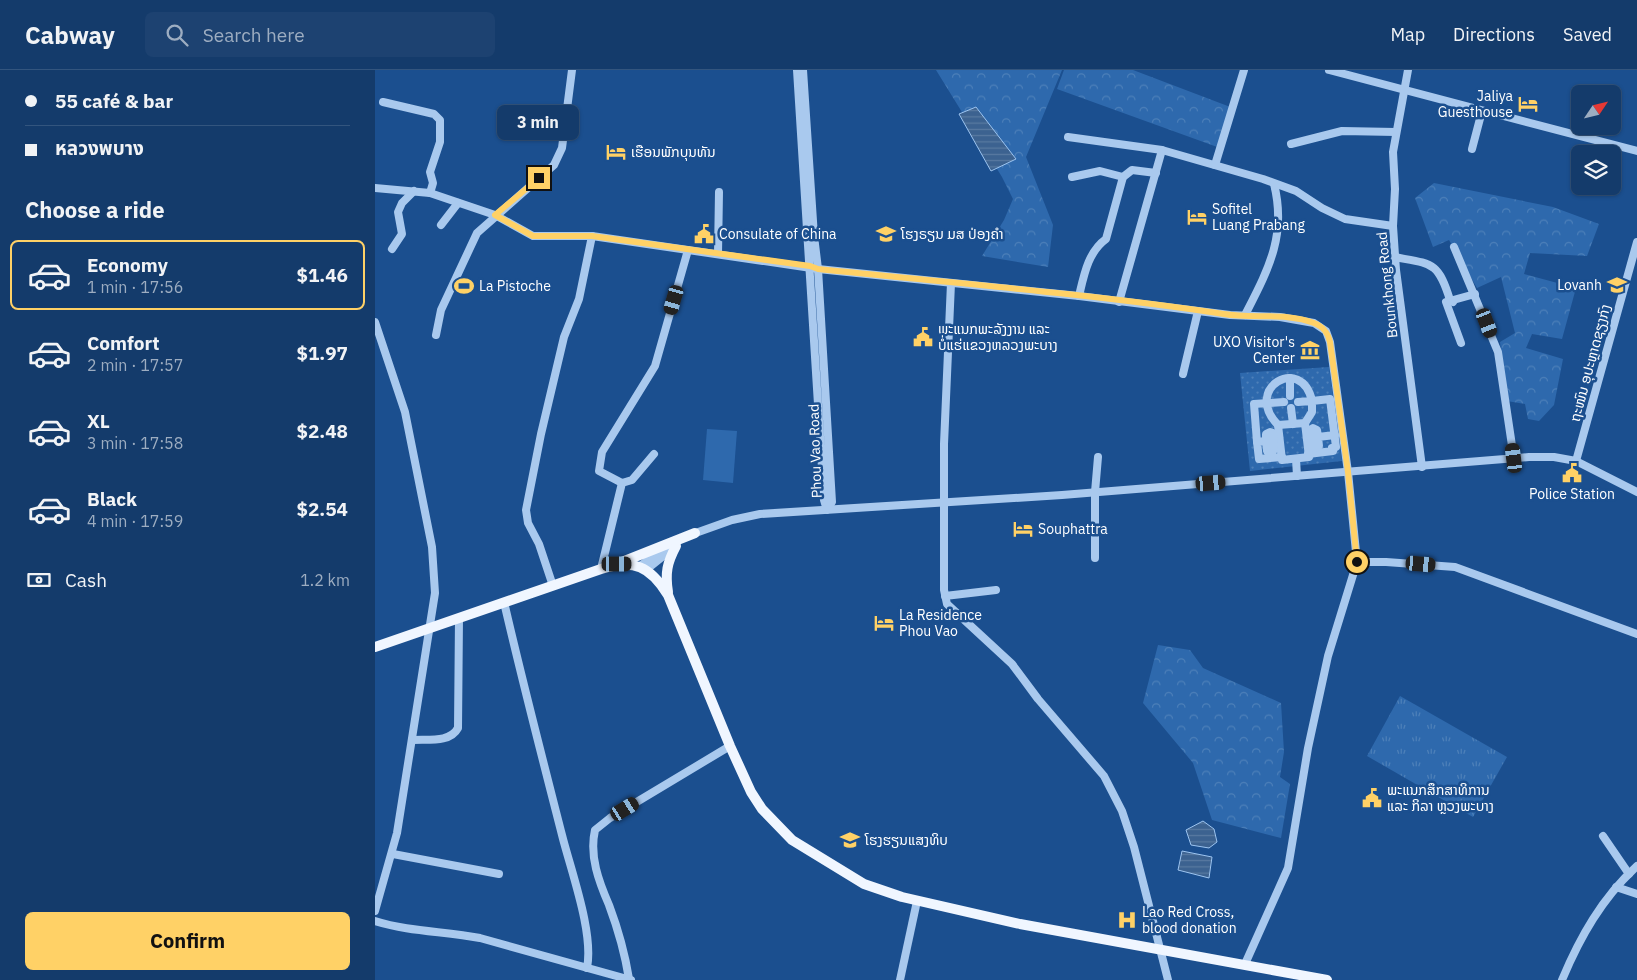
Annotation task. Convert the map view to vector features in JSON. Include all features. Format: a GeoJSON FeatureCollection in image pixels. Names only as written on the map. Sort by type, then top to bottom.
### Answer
{"type":"FeatureCollection","features":[{"type":"Feature","properties":{"kind":"main road"},"geometry":{"type":"LineString","coordinates":[[375,647],[617,564],[695,533]]}},
{"type":"Feature","properties":{"kind":"main road"},"geometry":{"type":"LineString","coordinates":[[668,595],[665,574],[667,562],[676,546]]}},
{"type":"Feature","properties":{"kind":"main road"},"geometry":{"type":"LineString","coordinates":[[617,564],[643,568],[660,582],[668,595],[730,746],[755,798],[792,840],[865,884],[917,901],[1020,924],[1327,980]]}},
{"type":"Feature","properties":{"kind":"street"},"geometry":{"type":"LineString","coordinates":[[436,336],[441,310],[477,233],[495,215],[554,165],[562,148],[572,70]]}},
{"type":"Feature","properties":{"kind":"street","name":"Phou Vao Road"},"geometry":{"type":"LineString","coordinates":[[797,70],[827,510]]}},
{"type":"Feature","properties":{"kind":"street","name":"Phou Vao Road"},"geometry":{"type":"LineString","coordinates":[[803,70],[814,236],[818,269],[831,502],[827,510]]}},
{"type":"Feature","properties":{"kind":"street"},"geometry":{"type":"LineString","coordinates":[[1215,165],[1244,70]]}},
{"type":"Feature","properties":{"kind":"street"},"geometry":{"type":"LineString","coordinates":[[1329,70],[1637,151]]}},
{"type":"Feature","properties":{"kind":"street","name":"Bounkhong Road"},"geometry":{"type":"LineString","coordinates":[[1408,70],[1393,152],[1395,189],[1394,257],[1422,467]]}},
{"type":"Feature","properties":{"kind":"street"},"geometry":{"type":"LineString","coordinates":[[383,102],[433,114],[440,120],[440,142],[430,172],[433,183],[430,193]]}},
{"type":"Feature","properties":{"kind":"street"},"geometry":{"type":"LineString","coordinates":[[1472,149],[1482,111]]}},
{"type":"Feature","properties":{"kind":"street"},"geometry":{"type":"LineString","coordinates":[[1291,144],[1343,131],[1396,132]]}},
{"type":"Feature","properties":{"kind":"street"},"geometry":{"type":"LineString","coordinates":[[1069,137],[1163,150],[1263,179],[1296,191],[1322,208],[1345,219],[1393,226]]}},
{"type":"Feature","properties":{"kind":"street"},"geometry":{"type":"LineString","coordinates":[[1119,302],[1163,150]]}},
{"type":"Feature","properties":{"kind":"street"},"geometry":{"type":"LineString","coordinates":[[1079,296],[1087,266],[1098,244],[1106,239],[1123,177],[1132,170],[1156,173]]}},
{"type":"Feature","properties":{"kind":"street"},"geometry":{"type":"LineString","coordinates":[[1072,177],[1100,171],[1123,177]]}},
{"type":"Feature","properties":{"kind":"street"},"geometry":{"type":"LineString","coordinates":[[1245,315],[1269,267],[1278,234],[1279,206],[1274,184]]}},
{"type":"Feature","properties":{"kind":"street"},"geometry":{"type":"LineString","coordinates":[[375,188],[430,193],[495,215],[533,236],[592,236],[810,266],[818,269],[1314,323],[1326,330],[1330,342],[1348,472],[1357,562],[1328,656],[1308,748],[1288,868],[1245,964]]}},
{"type":"Feature","properties":{"kind":"street"},"geometry":{"type":"LineString","coordinates":[[392,249],[402,234],[397,212],[414,191]]}},
{"type":"Feature","properties":{"kind":"street"},"geometry":{"type":"LineString","coordinates":[[718,254],[719,192]]}},
{"type":"Feature","properties":{"kind":"street"},"geometry":{"type":"LineString","coordinates":[[441,225],[458,202]]}},
{"type":"Feature","properties":{"kind":"street"},"geometry":{"type":"LineString","coordinates":[[553,586],[539,544],[528,523],[526,510],[543,424],[564,337],[579,299],[592,236]]}},
{"type":"Feature","properties":{"kind":"street","name":"ຖະໜົນ ອຸປະຫຼາດຊຽງກົງ"},"geometry":{"type":"LineString","coordinates":[[1576,461],[1637,242]]}},
{"type":"Feature","properties":{"kind":"street"},"geometry":{"type":"LineString","coordinates":[[1454,248],[1498,352],[1514,458]]}},
{"type":"Feature","properties":{"kind":"street"},"geometry":{"type":"LineString","coordinates":[[654,454],[632,480],[622,483],[599,471],[602,452],[655,366],[687,250]]}},
{"type":"Feature","properties":{"kind":"street"},"geometry":{"type":"LineString","coordinates":[[1394,257],[1424,262],[1436,268],[1443,277],[1450,300],[1453,302]]}},
{"type":"Feature","properties":{"kind":"street"},"geometry":{"type":"LineString","coordinates":[[951,283],[944,503],[945,596],[947,604],[1012,664],[1104,776],[1122,811],[1134,847],[1168,980]]}},
{"type":"Feature","properties":{"kind":"street"},"geometry":{"type":"LineString","coordinates":[[1461,343],[1446,305],[1448,302],[1475,294]]}},
{"type":"Feature","properties":{"kind":"street"},"geometry":{"type":"LineString","coordinates":[[1183,374],[1198,311]]}},
{"type":"Feature","properties":{"kind":"street"},"geometry":{"type":"LineString","coordinates":[[375,322],[405,412],[432,547],[435,593],[413,740],[393,854],[375,911]]}},
{"type":"Feature","properties":{"kind":"street"},"geometry":{"type":"LineString","coordinates":[[1289,378],[1291,396]]}},
{"type":"Feature","properties":{"kind":"street"},"geometry":{"type":"LineString","coordinates":[[1289,378],[1300,381],[1310,390],[1312,412],[1305,423],[1309,457],[1282,460],[1278,425],[1269,412],[1268,391],[1273,383],[1289,378]]}},
{"type":"Feature","properties":{"kind":"street"},"geometry":{"type":"LineString","coordinates":[[1298,402],[1331,399],[1336,447],[1332,448],[1333,451],[1308,454]]}},
{"type":"Feature","properties":{"kind":"street"},"geometry":{"type":"LineString","coordinates":[[1282,457],[1259,459],[1254,404],[1284,402]]}},
{"type":"Feature","properties":{"kind":"street"},"geometry":{"type":"LineString","coordinates":[[1291,408],[1293,424]]}},
{"type":"Feature","properties":{"kind":"street"},"geometry":{"type":"LineString","coordinates":[[1278,425],[1305,423]]}},
{"type":"Feature","properties":{"kind":"street"},"geometry":{"type":"LineString","coordinates":[[1318,437],[1335,436]]}},
{"type":"Feature","properties":{"kind":"street"},"geometry":{"type":"LineString","coordinates":[[1257,442],[1266,441]]}},
{"type":"Feature","properties":{"kind":"street"},"geometry":{"type":"LineString","coordinates":[[1095,558],[1095,492],[1098,457]]}},
{"type":"Feature","properties":{"kind":"street"},"geometry":{"type":"LineString","coordinates":[[643,568],[656,553],[695,533],[732,520],[760,514],[1095,492],[1542,457],[1576,461],[1637,492]]}},
{"type":"Feature","properties":{"kind":"street"},"geometry":{"type":"LineString","coordinates":[[1296,459],[1297,476]]}},
{"type":"Feature","properties":{"kind":"street"},"geometry":{"type":"LineString","coordinates":[[601,569],[622,483]]}},
{"type":"Feature","properties":{"kind":"street"},"geometry":{"type":"LineString","coordinates":[[643,568],[695,533]]}},
{"type":"Feature","properties":{"kind":"street"},"geometry":{"type":"LineString","coordinates":[[1357,562],[1455,567],[1637,634]]}},
{"type":"Feature","properties":{"kind":"street"},"geometry":{"type":"LineString","coordinates":[[945,596],[996,590]]}},
{"type":"Feature","properties":{"kind":"street"},"geometry":{"type":"LineString","coordinates":[[504,602],[583,918],[589,956],[587,968]]}},
{"type":"Feature","properties":{"kind":"street"},"geometry":{"type":"LineString","coordinates":[[413,740],[448,738],[455,734],[458,728],[459,618]]}},
{"type":"Feature","properties":{"kind":"street"},"geometry":{"type":"LineString","coordinates":[[375,921],[409,930],[457,933],[480,938],[630,980],[626,959],[609,905],[598,882],[593,842],[595,830],[610,818],[730,746]]}},
{"type":"Feature","properties":{"kind":"street"},"geometry":{"type":"LineString","coordinates":[[1603,836],[1629,874]]}},
{"type":"Feature","properties":{"kind":"street"},"geometry":{"type":"LineString","coordinates":[[393,854],[499,874]]}},
{"type":"Feature","properties":{"kind":"street"},"geometry":{"type":"LineString","coordinates":[[1562,980],[1580,938],[1616,888],[1637,866]]}},
{"type":"Feature","properties":{"kind":"street"},"geometry":{"type":"LineString","coordinates":[[1616,888],[1637,894]]}},
{"type":"Feature","properties":{"kind":"street"},"geometry":{"type":"LineString","coordinates":[[900,980],[917,901]]}},
{"type":"Feature","properties":{"kind":"green space"},"geometry":{"type":"Polygon","coordinates":[[[936,70],[1062,70],[1026,157],[1053,225],[1048,267],[982,256],[1004,220],[1013,199],[1002,177],[936,70]]]}},
{"type":"Feature","properties":{"kind":"green space"},"geometry":{"type":"Polygon","coordinates":[[[1064,70],[1133,70],[1233,108],[1220,148],[1057,89],[1064,70]]]}},
{"type":"Feature","properties":{"kind":"green space"},"geometry":{"type":"Polygon","coordinates":[[[1434,183],[1553,207],[1599,224],[1587,256],[1530,253],[1524,274],[1576,288],[1562,339],[1532,334],[1526,348],[1563,359],[1554,405],[1539,421],[1528,419],[1525,404],[1507,401],[1500,342],[1515,333],[1501,277],[1477,288],[1449,240],[1433,247],[1415,198],[1434,183]]]}},
{"type":"Feature","properties":{"kind":"green space"},"geometry":{"type":"Polygon","coordinates":[[[1329,367],[1342,461],[1250,471],[1240,373],[1329,367]]]}},
{"type":"Feature","properties":{"kind":"green space"},"geometry":{"type":"Polygon","coordinates":[[[707,429],[737,431],[733,483],[703,480],[707,429]]]}},
{"type":"Feature","properties":{"kind":"green space"},"geometry":{"type":"Polygon","coordinates":[[[1158,645],[1190,650],[1203,668],[1281,703],[1284,752],[1280,777],[1290,784],[1281,838],[1212,820],[1193,763],[1143,703],[1158,645]]]}},
{"type":"Feature","properties":{"kind":"green space"},"geometry":{"type":"Polygon","coordinates":[[[1400,696],[1507,757],[1473,817],[1367,756],[1400,696]]]}},
{"type":"Feature","properties":{"kind":"shaded area"},"geometry":{"type":"Polygon","coordinates":[[[976,107],[1016,159],[991,171],[959,114],[976,107]]]}},
{"type":"Feature","properties":{"kind":"shaded area"},"geometry":{"type":"Polygon","coordinates":[[[1203,821],[1214,829],[1217,842],[1209,848],[1191,845],[1186,830],[1203,821]]]}},
{"type":"Feature","properties":{"kind":"shaded area"},"geometry":{"type":"Polygon","coordinates":[[[1182,851],[1212,857],[1209,878],[1178,870],[1182,851]]]}},
{"type":"Feature","properties":{"kind":"place","name":"Jaliya Guesthouse"},"geometry":{"type":"Point","coordinates":[1528,104]}},
{"type":"Feature","properties":{"kind":"place","name":"ເຮືອນພັກບຸນທັນ"},"geometry":{"type":"Point","coordinates":[616,152]}},
{"type":"Feature","properties":{"kind":"place","name":"Sofitel Luang Prabang"},"geometry":{"type":"Point","coordinates":[1197,217]}},
{"type":"Feature","properties":{"kind":"place","name":"Consulate of China"},"geometry":{"type":"Point","coordinates":[704,234]}},
{"type":"Feature","properties":{"kind":"place","name":"ໂຮງຣຽນ ມສ ປ່ອງຄຳ"},"geometry":{"type":"Point","coordinates":[886,234]}},
{"type":"Feature","properties":{"kind":"place","name":"Lovanh"},"geometry":{"type":"Point","coordinates":[1617,285]}},
{"type":"Feature","properties":{"kind":"place","name":"La Pistoche"},"geometry":{"type":"Point","coordinates":[464,286]}},
{"type":"Feature","properties":{"kind":"place","name":"ພະແນກພະລັງງານ ແລະ ບໍ່ແຮ່ແຂວງຫລວງພະບາງ"},"geometry":{"type":"Point","coordinates":[923,337]}},
{"type":"Feature","properties":{"kind":"place","name":"UXO Visitor's Center"},"geometry":{"type":"Point","coordinates":[1310,350]}},
{"type":"Feature","properties":{"kind":"place","name":"Police Station"},"geometry":{"type":"Point","coordinates":[1572,473]}},
{"type":"Feature","properties":{"kind":"place","name":"Souphattra"},"geometry":{"type":"Point","coordinates":[1023,529]}},
{"type":"Feature","properties":{"kind":"place","name":"La Residence Phou Vao"},"geometry":{"type":"Point","coordinates":[884,623]}},
{"type":"Feature","properties":{"kind":"place","name":"ພະແນກສຶກສາທິການ ແລະ ກິລາ ຫຼວງພະບາງ"},"geometry":{"type":"Point","coordinates":[1372,798]}},
{"type":"Feature","properties":{"kind":"place","name":"ໂຮງຮຽນແສງທິບ"},"geometry":{"type":"Point","coordinates":[850,840]}},
{"type":"Feature","properties":{"kind":"place","name":"Lao Red Cross, blood donation"},"geometry":{"type":"Point","coordinates":[1127,920]}},
{"type":"Feature","properties":{"kind":"route"},"geometry":{"type":"LineString","coordinates":[[539,178],[495,215],[533,236],[592,236],[810,266],[818,269],[1079,296],[1231,315],[1281,317],[1314,323],[1326,330],[1329,336],[1348,472],[1357,562]]}}]}
